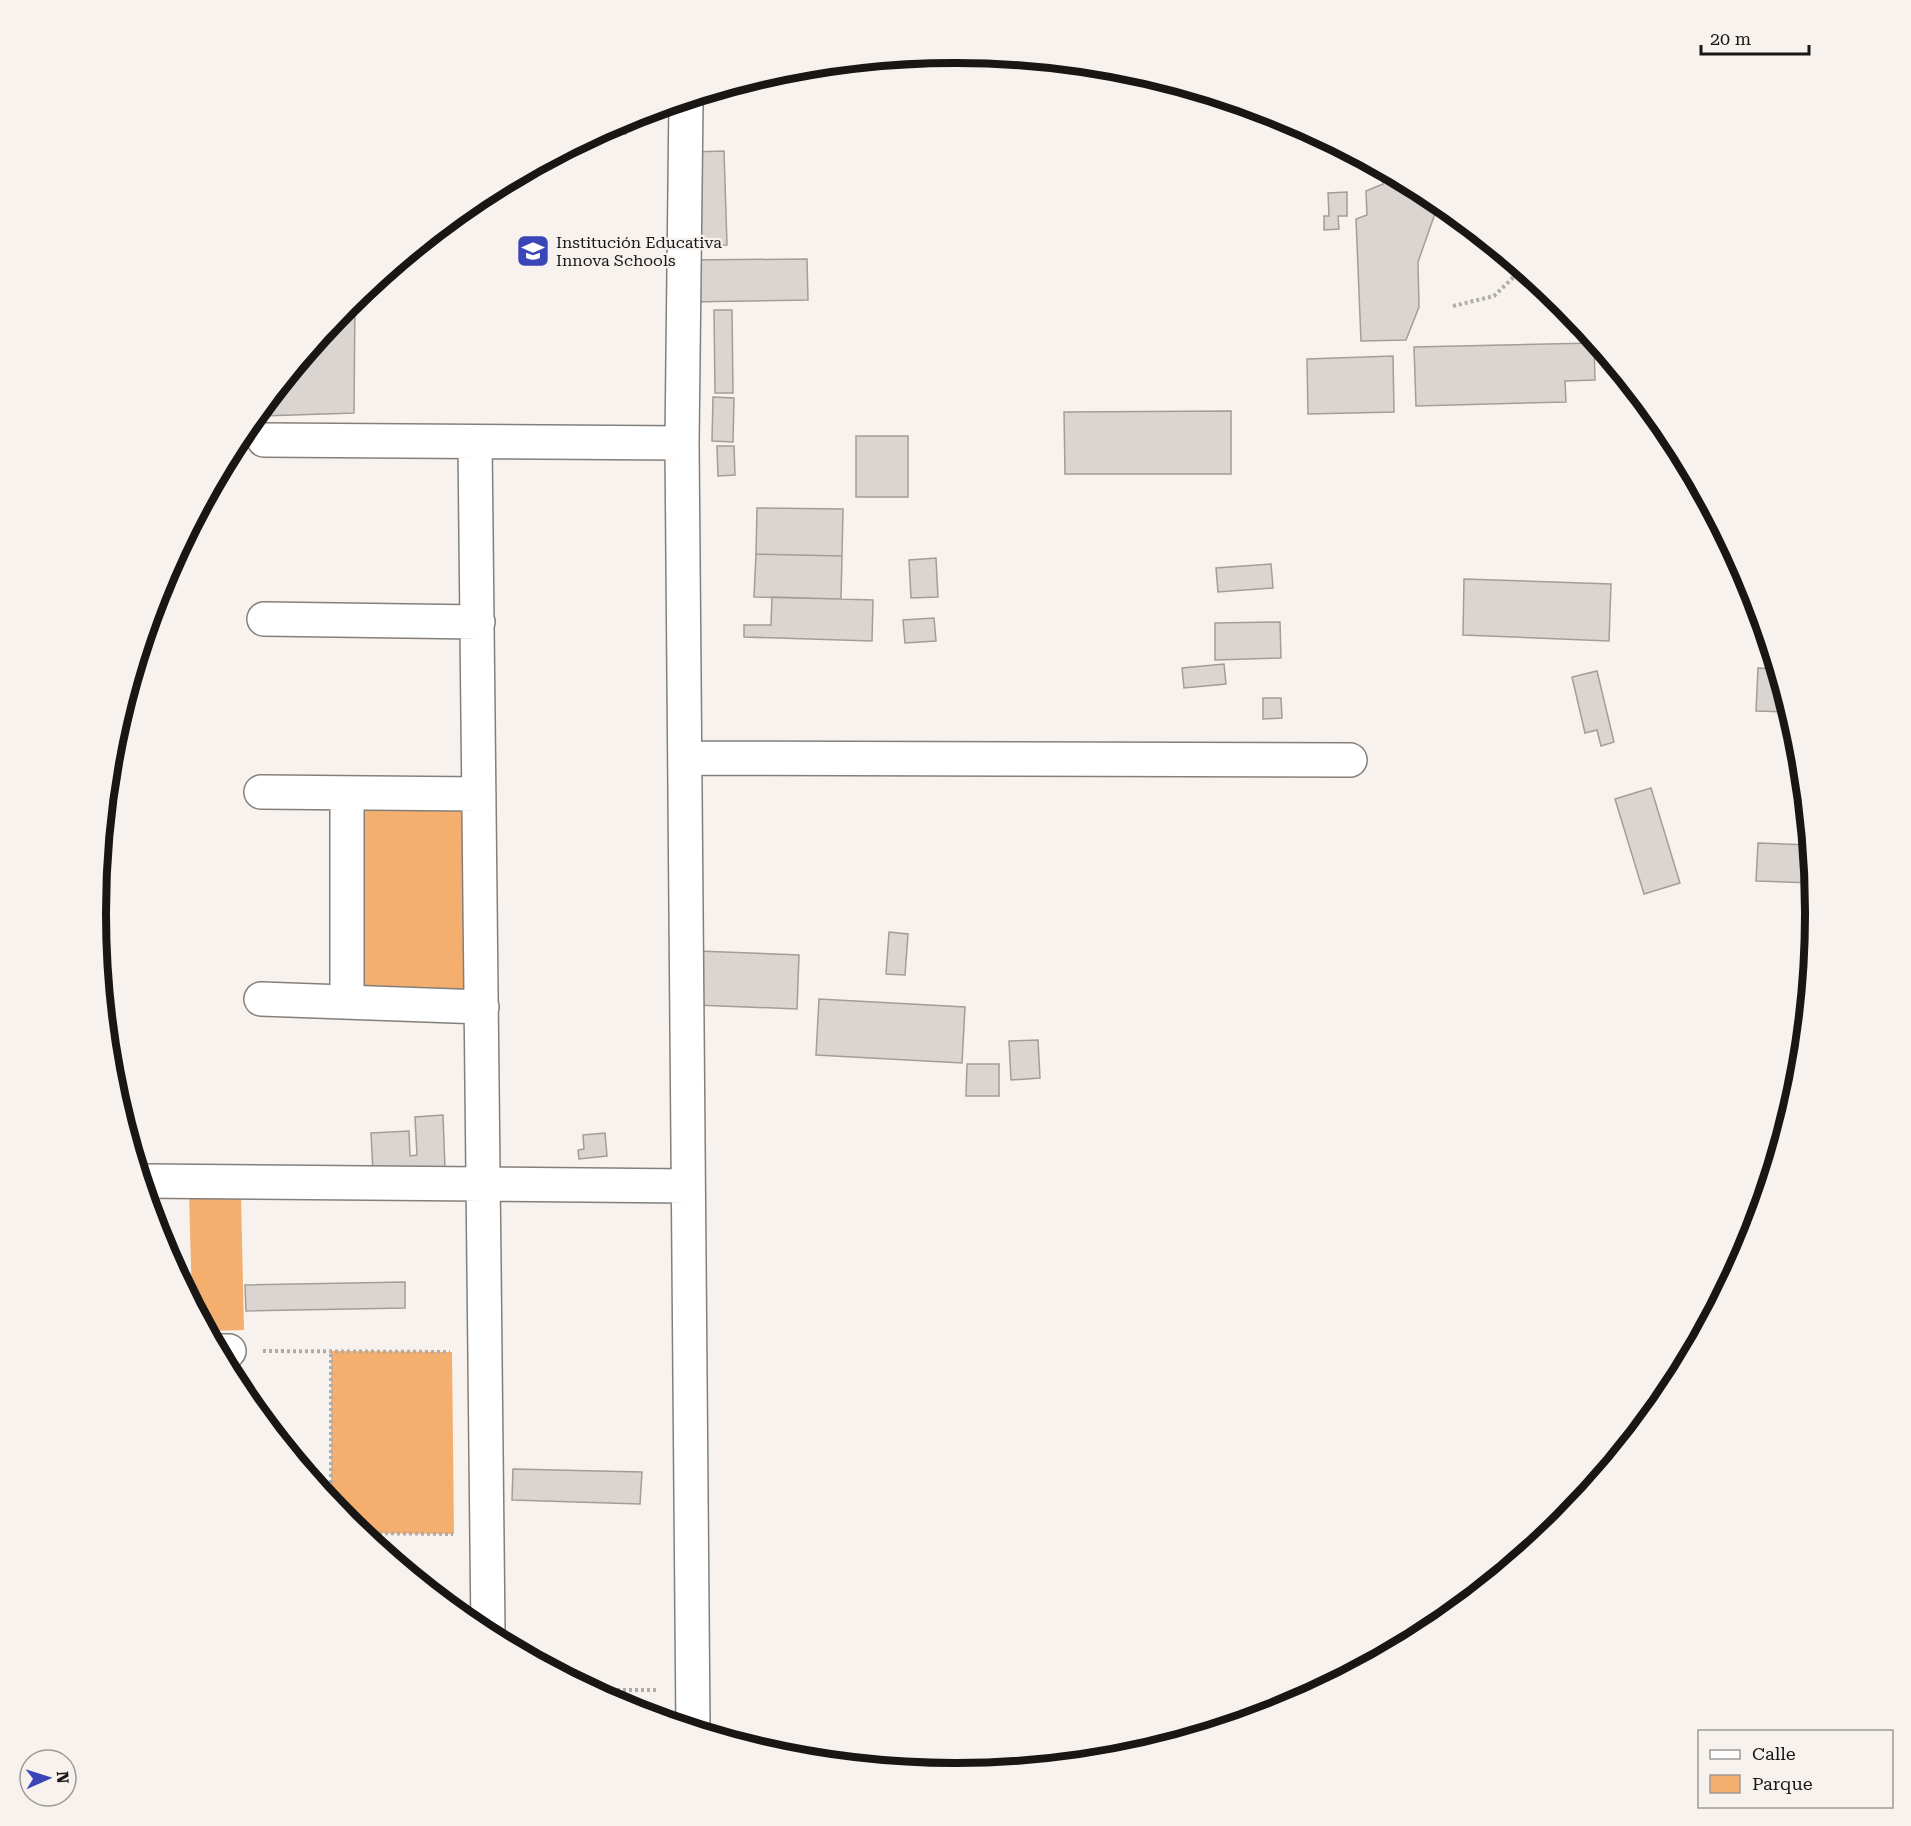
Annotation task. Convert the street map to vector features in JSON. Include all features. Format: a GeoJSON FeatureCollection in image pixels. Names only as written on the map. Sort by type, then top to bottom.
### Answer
{"type":"FeatureCollection","features":[{"type":"Feature","properties":{"kind":"street"},"geometry":{"type":"LineString","coordinates":[[686,107],[682,443],[693,1721]]}},
{"type":"Feature","properties":{"kind":"street"},"geometry":{"type":"LineString","coordinates":[[264,440],[682,443]]}},
{"type":"Feature","properties":{"kind":"street"},"geometry":{"type":"LineString","coordinates":[[475,442],[488,1623]]}},
{"type":"Feature","properties":{"kind":"street"},"geometry":{"type":"LineString","coordinates":[[264,619],[478,622]]}},
{"type":"Feature","properties":{"kind":"street"},"geometry":{"type":"LineString","coordinates":[[685,758],[1350,760]]}},
{"type":"Feature","properties":{"kind":"street"},"geometry":{"type":"LineString","coordinates":[[261,792],[479,794]]}},
{"type":"Feature","properties":{"kind":"street"},"geometry":{"type":"LineString","coordinates":[[347,793],[347,1002]]}},
{"type":"Feature","properties":{"kind":"street"},"geometry":{"type":"LineString","coordinates":[[261,999],[482,1007]]}},
{"type":"Feature","properties":{"kind":"street"},"geometry":{"type":"LineString","coordinates":[[149,1181],[688,1186]]}},
{"type":"Feature","properties":{"kind":"path"},"geometry":{"type":"LineString","coordinates":[[1453,306],[1494,296],[1516,274]]}},
{"type":"Feature","properties":{"kind":"path"},"geometry":{"type":"LineString","coordinates":[[1572,328],[1572,333]]}},
{"type":"Feature","properties":{"kind":"path"},"geometry":{"type":"LineString","coordinates":[[227,1351],[485,1352]]}},
{"type":"Feature","properties":{"kind":"path"},"geometry":{"type":"LineString","coordinates":[[331,1351],[331,1489]]}},
{"type":"Feature","properties":{"kind":"path"},"geometry":{"type":"LineString","coordinates":[[375,1533],[487,1534]]}},
{"type":"Feature","properties":{"kind":"path"},"geometry":{"type":"LineString","coordinates":[[613,1690],[693,1690]]}},
{"type":"Feature","properties":{"kind":"green space"},"geometry":{"type":"Polygon","coordinates":[[[357,802],[464,803],[466,995],[360,992],[357,802]]]}},
{"type":"Feature","properties":{"kind":"green space"},"geometry":{"type":"Polygon","coordinates":[[[189,1194],[241,1195],[244,1330],[215,1331],[192,1286],[189,1194]]]}},
{"type":"Feature","properties":{"kind":"green space"},"geometry":{"type":"Polygon","coordinates":[[[331,1351],[452,1352],[454,1534],[375,1533],[331,1489],[331,1351]]]}},
{"type":"Feature","properties":{"kind":"building"},"geometry":{"type":"Polygon","coordinates":[[[724,151],[727,245],[695,246],[691,152],[724,151]]]}},
{"type":"Feature","properties":{"kind":"building"},"geometry":{"type":"Polygon","coordinates":[[[1381,177],[1436,212],[1418,262],[1419,307],[1406,340],[1361,341],[1356,219],[1367,215],[1366,191],[1383,184],[1381,177]]]}},
{"type":"Feature","properties":{"kind":"building"},"geometry":{"type":"Polygon","coordinates":[[[1347,192],[1347,216],[1338,216],[1339,229],[1324,230],[1324,216],[1329,216],[1328,193],[1347,192]]]}},
{"type":"Feature","properties":{"kind":"building"},"geometry":{"type":"Polygon","coordinates":[[[807,259],[808,300],[689,302],[688,260],[807,259]]]}},
{"type":"Feature","properties":{"kind":"building"},"geometry":{"type":"Polygon","coordinates":[[[714,310],[732,310],[733,393],[715,393],[714,310]]]}},
{"type":"Feature","properties":{"kind":"building"},"geometry":{"type":"Polygon","coordinates":[[[355,311],[354,413],[267,416],[316,353],[355,311]]]}},
{"type":"Feature","properties":{"kind":"building"},"geometry":{"type":"Polygon","coordinates":[[[1586,343],[1594,352],[1595,380],[1565,381],[1566,402],[1416,406],[1414,347],[1586,343]]]}},
{"type":"Feature","properties":{"kind":"building"},"geometry":{"type":"Polygon","coordinates":[[[1393,356],[1394,412],[1308,414],[1307,359],[1393,356]]]}},
{"type":"Feature","properties":{"kind":"building"},"geometry":{"type":"Polygon","coordinates":[[[713,397],[734,398],[733,442],[712,441],[713,397]]]}},
{"type":"Feature","properties":{"kind":"building"},"geometry":{"type":"Polygon","coordinates":[[[1231,411],[1231,474],[1065,474],[1064,412],[1231,411]]]}},
{"type":"Feature","properties":{"kind":"building"},"geometry":{"type":"Polygon","coordinates":[[[856,436],[908,436],[908,497],[856,497],[856,436]]]}},
{"type":"Feature","properties":{"kind":"building"},"geometry":{"type":"Polygon","coordinates":[[[717,446],[734,446],[735,475],[718,476],[717,446]]]}},
{"type":"Feature","properties":{"kind":"building"},"geometry":{"type":"Polygon","coordinates":[[[757,508],[843,509],[842,556],[756,554],[757,508]]]}},
{"type":"Feature","properties":{"kind":"building"},"geometry":{"type":"Polygon","coordinates":[[[756,554],[842,556],[841,599],[754,597],[756,554]]]}},
{"type":"Feature","properties":{"kind":"building"},"geometry":{"type":"Polygon","coordinates":[[[936,558],[938,597],[911,598],[909,560],[936,558]]]}},
{"type":"Feature","properties":{"kind":"building"},"geometry":{"type":"Polygon","coordinates":[[[1271,564],[1273,588],[1218,592],[1216,568],[1271,564]]]}},
{"type":"Feature","properties":{"kind":"building"},"geometry":{"type":"Polygon","coordinates":[[[1464,579],[1611,584],[1609,641],[1463,635],[1464,579]]]}},
{"type":"Feature","properties":{"kind":"building"},"geometry":{"type":"Polygon","coordinates":[[[772,597],[873,600],[872,641],[744,637],[744,625],[771,625],[772,597]]]}},
{"type":"Feature","properties":{"kind":"building"},"geometry":{"type":"Polygon","coordinates":[[[934,618],[936,641],[905,643],[903,620],[934,618]]]}},
{"type":"Feature","properties":{"kind":"building"},"geometry":{"type":"Polygon","coordinates":[[[1280,622],[1281,658],[1215,660],[1215,623],[1280,622]]]}},
{"type":"Feature","properties":{"kind":"building"},"geometry":{"type":"Polygon","coordinates":[[[1224,664],[1226,684],[1184,688],[1182,668],[1224,664]]]}},
{"type":"Feature","properties":{"kind":"building"},"geometry":{"type":"Polygon","coordinates":[[[1758,668],[1769,669],[1781,712],[1756,711],[1758,668]]]}},
{"type":"Feature","properties":{"kind":"building"},"geometry":{"type":"Polygon","coordinates":[[[1597,671],[1614,742],[1601,746],[1597,730],[1585,733],[1572,677],[1597,671]]]}},
{"type":"Feature","properties":{"kind":"building"},"geometry":{"type":"Polygon","coordinates":[[[1263,698],[1281,698],[1282,718],[1263,719],[1263,698]]]}},
{"type":"Feature","properties":{"kind":"building"},"geometry":{"type":"Polygon","coordinates":[[[1651,788],[1680,883],[1644,894],[1615,799],[1651,788]]]}},
{"type":"Feature","properties":{"kind":"building"},"geometry":{"type":"Polygon","coordinates":[[[1758,843],[1803,845],[1804,883],[1756,881],[1758,843]]]}},
{"type":"Feature","properties":{"kind":"building"},"geometry":{"type":"Polygon","coordinates":[[[889,932],[908,934],[905,975],[886,974],[889,932]]]}},
{"type":"Feature","properties":{"kind":"building"},"geometry":{"type":"Polygon","coordinates":[[[698,951],[799,955],[797,1009],[696,1005],[698,951]]]}},
{"type":"Feature","properties":{"kind":"building"},"geometry":{"type":"Polygon","coordinates":[[[819,999],[965,1007],[962,1063],[816,1055],[819,999]]]}},
{"type":"Feature","properties":{"kind":"building"},"geometry":{"type":"Polygon","coordinates":[[[1038,1040],[1040,1078],[1011,1080],[1009,1041],[1038,1040]]]}},
{"type":"Feature","properties":{"kind":"building"},"geometry":{"type":"Polygon","coordinates":[[[967,1064],[999,1064],[999,1096],[966,1096],[967,1064]]]}},
{"type":"Feature","properties":{"kind":"building"},"geometry":{"type":"Polygon","coordinates":[[[443,1115],[445,1169],[373,1172],[371,1133],[409,1131],[410,1156],[417,1155],[415,1117],[443,1115]]]}},
{"type":"Feature","properties":{"kind":"building"},"geometry":{"type":"Polygon","coordinates":[[[605,1133],[607,1156],[579,1159],[578,1150],[584,1149],[583,1135],[605,1133]]]}},
{"type":"Feature","properties":{"kind":"building"},"geometry":{"type":"Polygon","coordinates":[[[405,1282],[405,1308],[246,1311],[245,1285],[405,1282]]]}},
{"type":"Feature","properties":{"kind":"building"},"geometry":{"type":"Polygon","coordinates":[[[513,1469],[642,1472],[640,1504],[512,1500],[513,1469]]]}},
{"type":"Feature","properties":{"kind":"place","name":"Institución Educativa Innova Schools"},"geometry":{"type":"Point","coordinates":[533,251]}}]}
